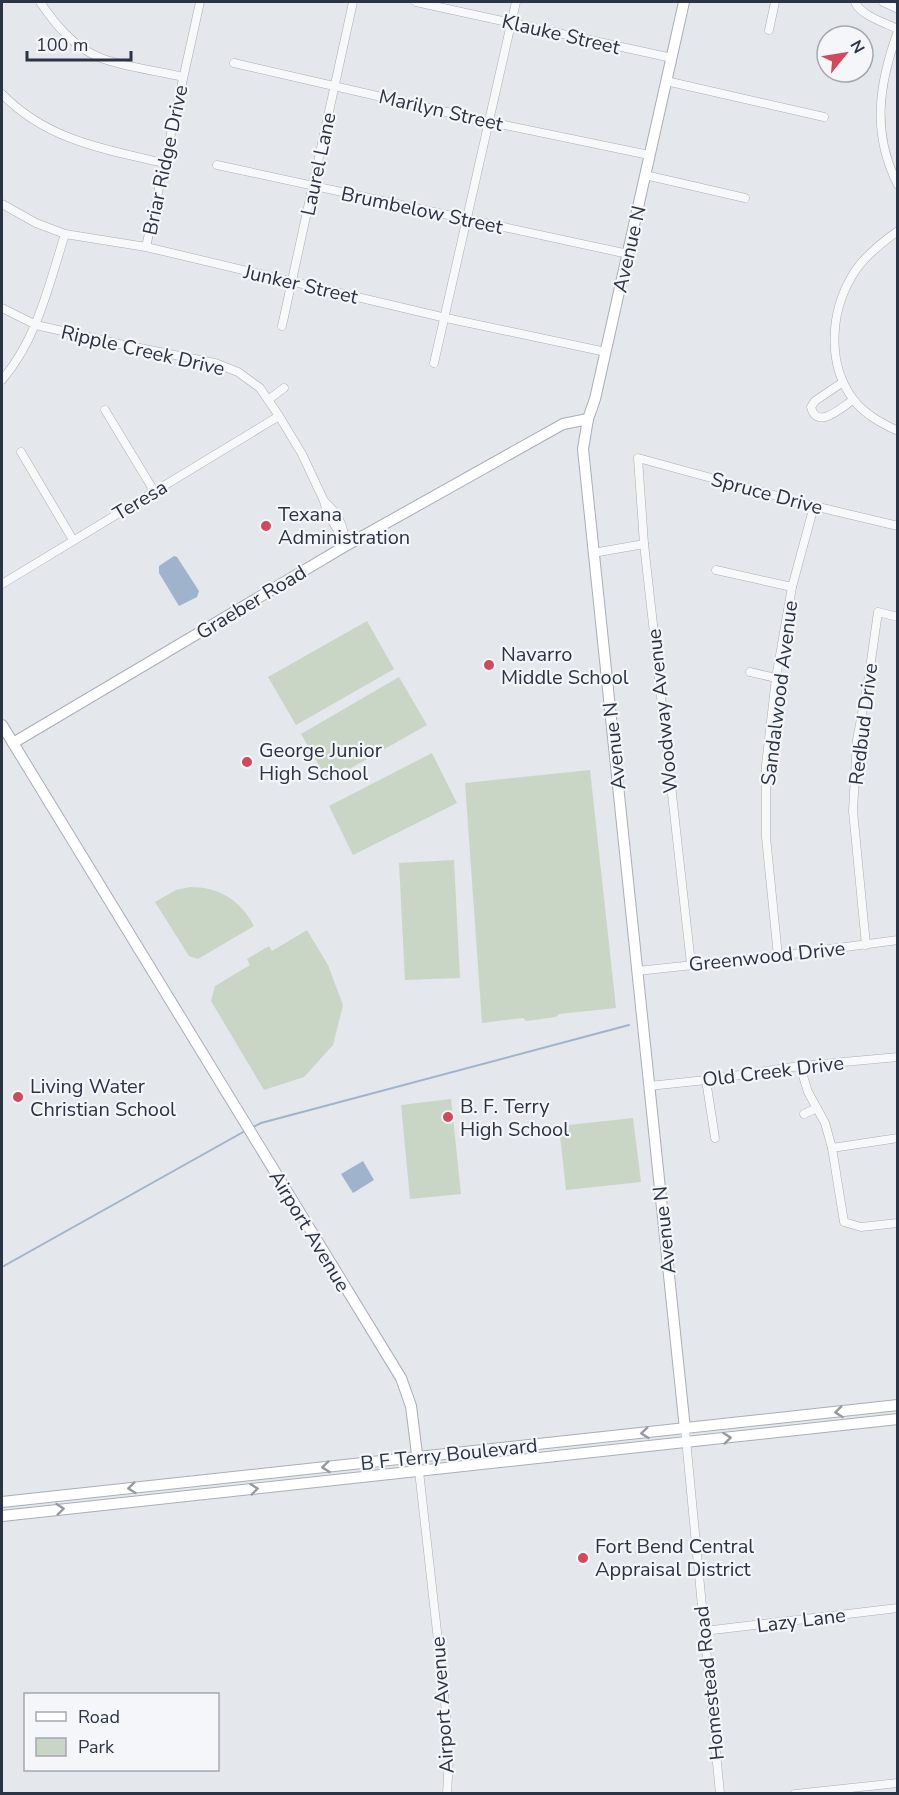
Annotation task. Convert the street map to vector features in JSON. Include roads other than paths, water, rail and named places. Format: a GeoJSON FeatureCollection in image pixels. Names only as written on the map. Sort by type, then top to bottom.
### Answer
{"type":"FeatureCollection","features":[{"type":"Feature","properties":{"kind":"street"},"geometry":{"type":"LineString","coordinates":[[40,2],[54,22],[84,50],[101,58],[183,77]]}},
{"type":"Feature","properties":{"kind":"street","name":"Briar Ridge Drive"},"geometry":{"type":"LineString","coordinates":[[146,247],[200,2]]}},
{"type":"Feature","properties":{"kind":"street","name":"Laurel Lane"},"geometry":{"type":"LineString","coordinates":[[282,326],[353,2]]}},
{"type":"Feature","properties":{"kind":"street","name":"Klauke Street"},"geometry":{"type":"LineString","coordinates":[[416,2],[672,58]]}},
{"type":"Feature","properties":{"kind":"street"},"geometry":{"type":"LineString","coordinates":[[434,363],[516,2]]}},
{"type":"Feature","properties":{"kind":"street","name":"Avenue N"},"geometry":{"type":"LineString","coordinates":[[684,2],[583,449],[685,1429]]}},
{"type":"Feature","properties":{"kind":"street"},"geometry":{"type":"LineString","coordinates":[[769,30],[775,2]]}},
{"type":"Feature","properties":{"kind":"street"},"geometry":{"type":"LineString","coordinates":[[855,2],[860,10],[897,30],[884,74],[881,95],[883,139],[889,165],[897,185]]}},
{"type":"Feature","properties":{"kind":"street"},"geometry":{"type":"LineString","coordinates":[[883,2],[897,9]]}},
{"type":"Feature","properties":{"kind":"street","name":"Marilyn Street"},"geometry":{"type":"LineString","coordinates":[[234,63],[490,122],[649,155]]}},
{"type":"Feature","properties":{"kind":"street"},"geometry":{"type":"LineString","coordinates":[[666,81],[824,117]]}},
{"type":"Feature","properties":{"kind":"street"},"geometry":{"type":"LineString","coordinates":[[2,94],[11,104],[28,116],[59,134],[83,144],[164,163]]}},
{"type":"Feature","properties":{"kind":"street","name":"Brumbelow Street"},"geometry":{"type":"LineString","coordinates":[[217,165],[628,254]]}},
{"type":"Feature","properties":{"kind":"street"},"geometry":{"type":"LineString","coordinates":[[645,175],[745,198]]}},
{"type":"Feature","properties":{"kind":"street","name":"Junker Street"},"geometry":{"type":"LineString","coordinates":[[2,204],[36,223],[65,234],[146,247],[446,318],[606,352]]}},
{"type":"Feature","properties":{"kind":"street"},"geometry":{"type":"LineString","coordinates":[[897,231],[859,266],[844,292],[837,314],[835,333],[835,354],[843,382],[853,400],[880,423],[897,431]]}},
{"type":"Feature","properties":{"kind":"street"},"geometry":{"type":"LineString","coordinates":[[2,380],[13,367],[36,325],[65,234]]}},
{"type":"Feature","properties":{"kind":"street","name":"Ripple Creek Drive"},"geometry":{"type":"LineString","coordinates":[[2,308],[36,325],[215,363],[238,372],[260,388],[279,416],[302,454],[324,501],[333,509],[345,530],[346,543]]}},
{"type":"Feature","properties":{"kind":"street"},"geometry":{"type":"LineString","coordinates":[[843,382],[815,401],[811,407],[813,414],[822,418],[828,416],[853,400]]}},
{"type":"Feature","properties":{"kind":"street"},"geometry":{"type":"LineString","coordinates":[[268,400],[284,388]]}},
{"type":"Feature","properties":{"kind":"street"},"geometry":{"type":"LineString","coordinates":[[105,410],[154,491]]}},
{"type":"Feature","properties":{"kind":"street","name":"Teresa"},"geometry":{"type":"LineString","coordinates":[[2,584],[279,416]]}},
{"type":"Feature","properties":{"kind":"street","name":"Graeber Road"},"geometry":{"type":"LineString","coordinates":[[13,743],[346,543],[563,424],[588,419]]}},
{"type":"Feature","properties":{"kind":"street"},"geometry":{"type":"LineString","coordinates":[[21,453],[73,540]]}},
{"type":"Feature","properties":{"kind":"street","name":"Spruce Drive"},"geometry":{"type":"LineString","coordinates":[[638,458],[897,526]]}},
{"type":"Feature","properties":{"kind":"street","name":"Woodway Avenue"},"geometry":{"type":"LineString","coordinates":[[638,458],[644,544],[691,964]]}},
{"type":"Feature","properties":{"kind":"street","name":"Sandalwood Avenue"},"geometry":{"type":"LineString","coordinates":[[778,956],[766,837],[766,765],[776,678],[792,587],[814,506]]}},
{"type":"Feature","properties":{"kind":"street"},"geometry":{"type":"LineString","coordinates":[[593,554],[644,544]]}},
{"type":"Feature","properties":{"kind":"street"},"geometry":{"type":"LineString","coordinates":[[716,570],[792,587]]}},
{"type":"Feature","properties":{"kind":"street","name":"Redbud Drive"},"geometry":{"type":"LineString","coordinates":[[866,945],[853,811],[857,740],[878,612],[897,617]]}},
{"type":"Feature","properties":{"kind":"street"},"geometry":{"type":"LineString","coordinates":[[750,672],[776,678]]}},
{"type":"Feature","properties":{"kind":"street","name":"Airport Avenue"},"geometry":{"type":"LineString","coordinates":[[2,725],[400,1378],[411,1406],[418,1457],[446,1712],[449,1758],[447,1794]]}},
{"type":"Feature","properties":{"kind":"street","name":"Greenwood Drive"},"geometry":{"type":"LineString","coordinates":[[637,971],[897,940]]}},
{"type":"Feature","properties":{"kind":"street","name":"Old Creek Drive"},"geometry":{"type":"LineString","coordinates":[[649,1086],[706,1080],[800,1065],[897,1057]]}},
{"type":"Feature","properties":{"kind":"street"},"geometry":{"type":"LineString","coordinates":[[800,1065],[808,1092],[825,1123],[832,1148],[844,1222],[861,1227],[897,1223]]}},
{"type":"Feature","properties":{"kind":"street"},"geometry":{"type":"LineString","coordinates":[[706,1080],[715,1138]]}},
{"type":"Feature","properties":{"kind":"street"},"geometry":{"type":"LineString","coordinates":[[804,1114],[817,1108]]}},
{"type":"Feature","properties":{"kind":"street"},"geometry":{"type":"LineString","coordinates":[[832,1148],[897,1138]]}},
{"type":"Feature","properties":{"kind":"street","name":"B F Terry Boulevard"},"geometry":{"type":"LineString","coordinates":[[2,1502],[897,1405]]}},
{"type":"Feature","properties":{"kind":"street","name":"B F Terry Boulevard"},"geometry":{"type":"LineString","coordinates":[[2,1516],[897,1419]]}},
{"type":"Feature","properties":{"kind":"street","name":"Homestead Road"},"geometry":{"type":"LineString","coordinates":[[685,1429],[720,1794]]}},
{"type":"Feature","properties":{"kind":"street","name":"Lazy Lane"},"geometry":{"type":"LineString","coordinates":[[704,1631],[897,1608]]}},
{"type":"Feature","properties":{"kind":"street"},"geometry":{"type":"LineString","coordinates":[[795,1794],[897,1783]]}},
{"type":"Feature","properties":{"kind":"water"},"geometry":{"type":"Polygon","coordinates":[[[174,556],[177,557],[199,591],[197,597],[179,606],[159,573],[159,566],[174,556]]]}},
{"type":"Feature","properties":{"kind":"water"},"geometry":{"type":"Polygon","coordinates":[[[363,1161],[374,1180],[353,1193],[341,1174],[363,1161]]]}},
{"type":"Feature","properties":{"kind":"waterway"},"geometry":{"type":"LineString","coordinates":[[253,1127],[629,1025]]}},
{"type":"Feature","properties":{"kind":"waterway"},"geometry":{"type":"LineString","coordinates":[[2,1267],[245,1131]]}},
{"type":"Feature","properties":{"kind":"place","name":"Texana Administration"},"geometry":{"type":"Point","coordinates":[266,526]}},
{"type":"Feature","properties":{"kind":"place","name":"Navarro Middle School"},"geometry":{"type":"Point","coordinates":[489,665]}},
{"type":"Feature","properties":{"kind":"place","name":"George Junior High School"},"geometry":{"type":"Point","coordinates":[247,762]}},
{"type":"Feature","properties":{"kind":"place","name":"Living Water Christian School"},"geometry":{"type":"Point","coordinates":[18,1097]}},
{"type":"Feature","properties":{"kind":"place","name":"B. F. Terry High School"},"geometry":{"type":"Point","coordinates":[448,1117]}},
{"type":"Feature","properties":{"kind":"place","name":"Fort Bend Central Appraisal District"},"geometry":{"type":"Point","coordinates":[583,1558]}}]}
